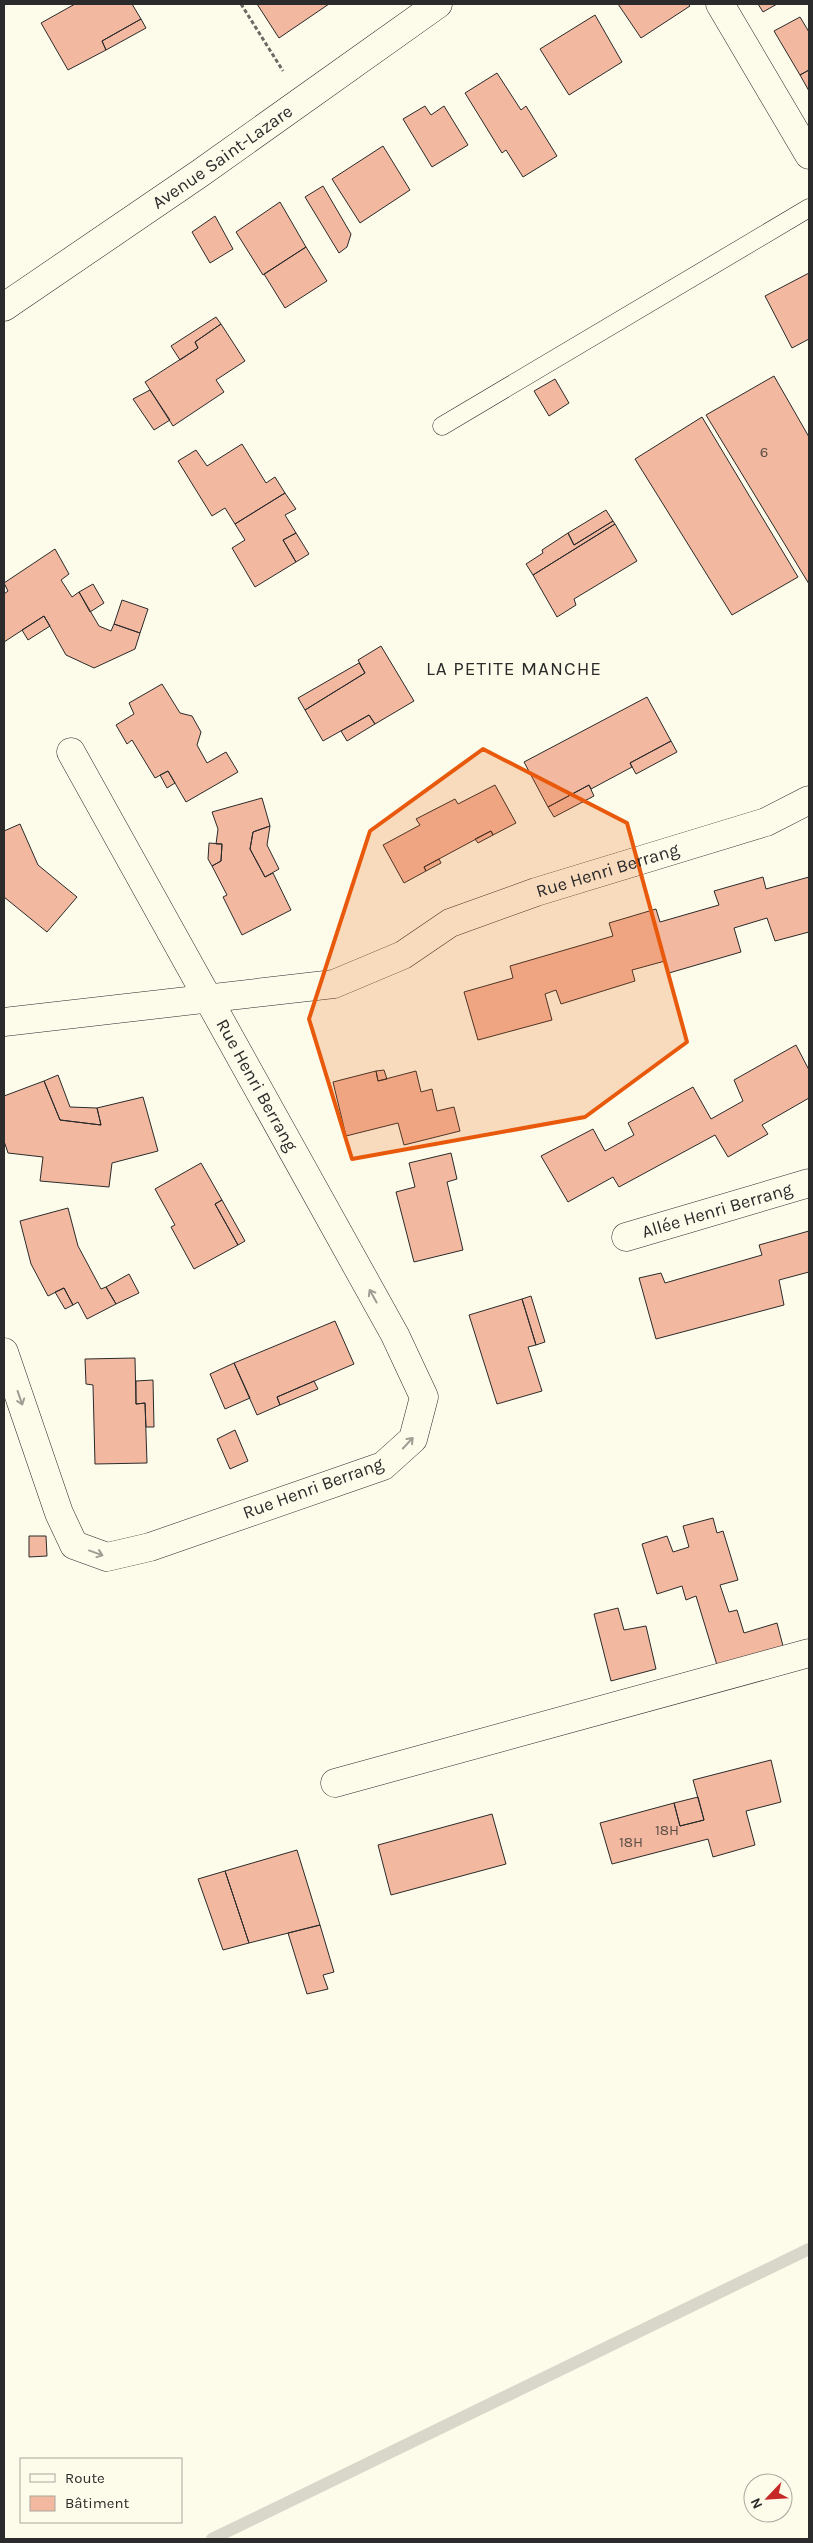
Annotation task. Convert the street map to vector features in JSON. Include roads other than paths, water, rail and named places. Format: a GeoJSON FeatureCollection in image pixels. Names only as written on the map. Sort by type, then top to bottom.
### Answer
{"type":"FeatureCollection","features":[{"type":"Feature","properties":{"kind":"street","name":"Avenue Saint-Lazare"},"geometry":{"type":"LineString","coordinates":[[4,307],[303,101],[438,4]]}},
{"type":"Feature","properties":{"kind":"street"},"geometry":{"type":"LineString","coordinates":[[720,4],[809,155]]}},
{"type":"Feature","properties":{"kind":"street","name":"Rue Henri Berrang"},"geometry":{"type":"LineString","coordinates":[[4,1352],[59,1513],[74,1545],[107,1557],[150,1547],[384,1466],[413,1439],[424,1397],[395,1335],[72,752]]}},
{"type":"Feature","properties":{"kind":"street","name":"Rue Henri Berrang"},"geometry":{"type":"LineString","coordinates":[[4,1022],[334,984],[403,955],[450,923],[536,892],[766,822],[809,800]]}},
{"type":"Feature","properties":{"kind":"street","name":"Allée Henri Berrang"},"geometry":{"type":"LineString","coordinates":[[626,1237],[809,1183]]}},
{"type":"Feature","properties":{"kind":"street"},"geometry":{"type":"LineString","coordinates":[[335,1783],[809,1653]]}},
{"type":"Feature","properties":{"kind":"lane"},"geometry":{"type":"LineString","coordinates":[[442,426],[809,208]]}},
{"type":"Feature","properties":{"kind":"waterway"},"geometry":{"type":"LineString","coordinates":[[212,2539],[809,2249]]}},
{"type":"Feature","properties":{"kind":"district","name":"LA PETITE MANCHE"},"geometry":{"type":"Point","coordinates":[514,668]}}]}
